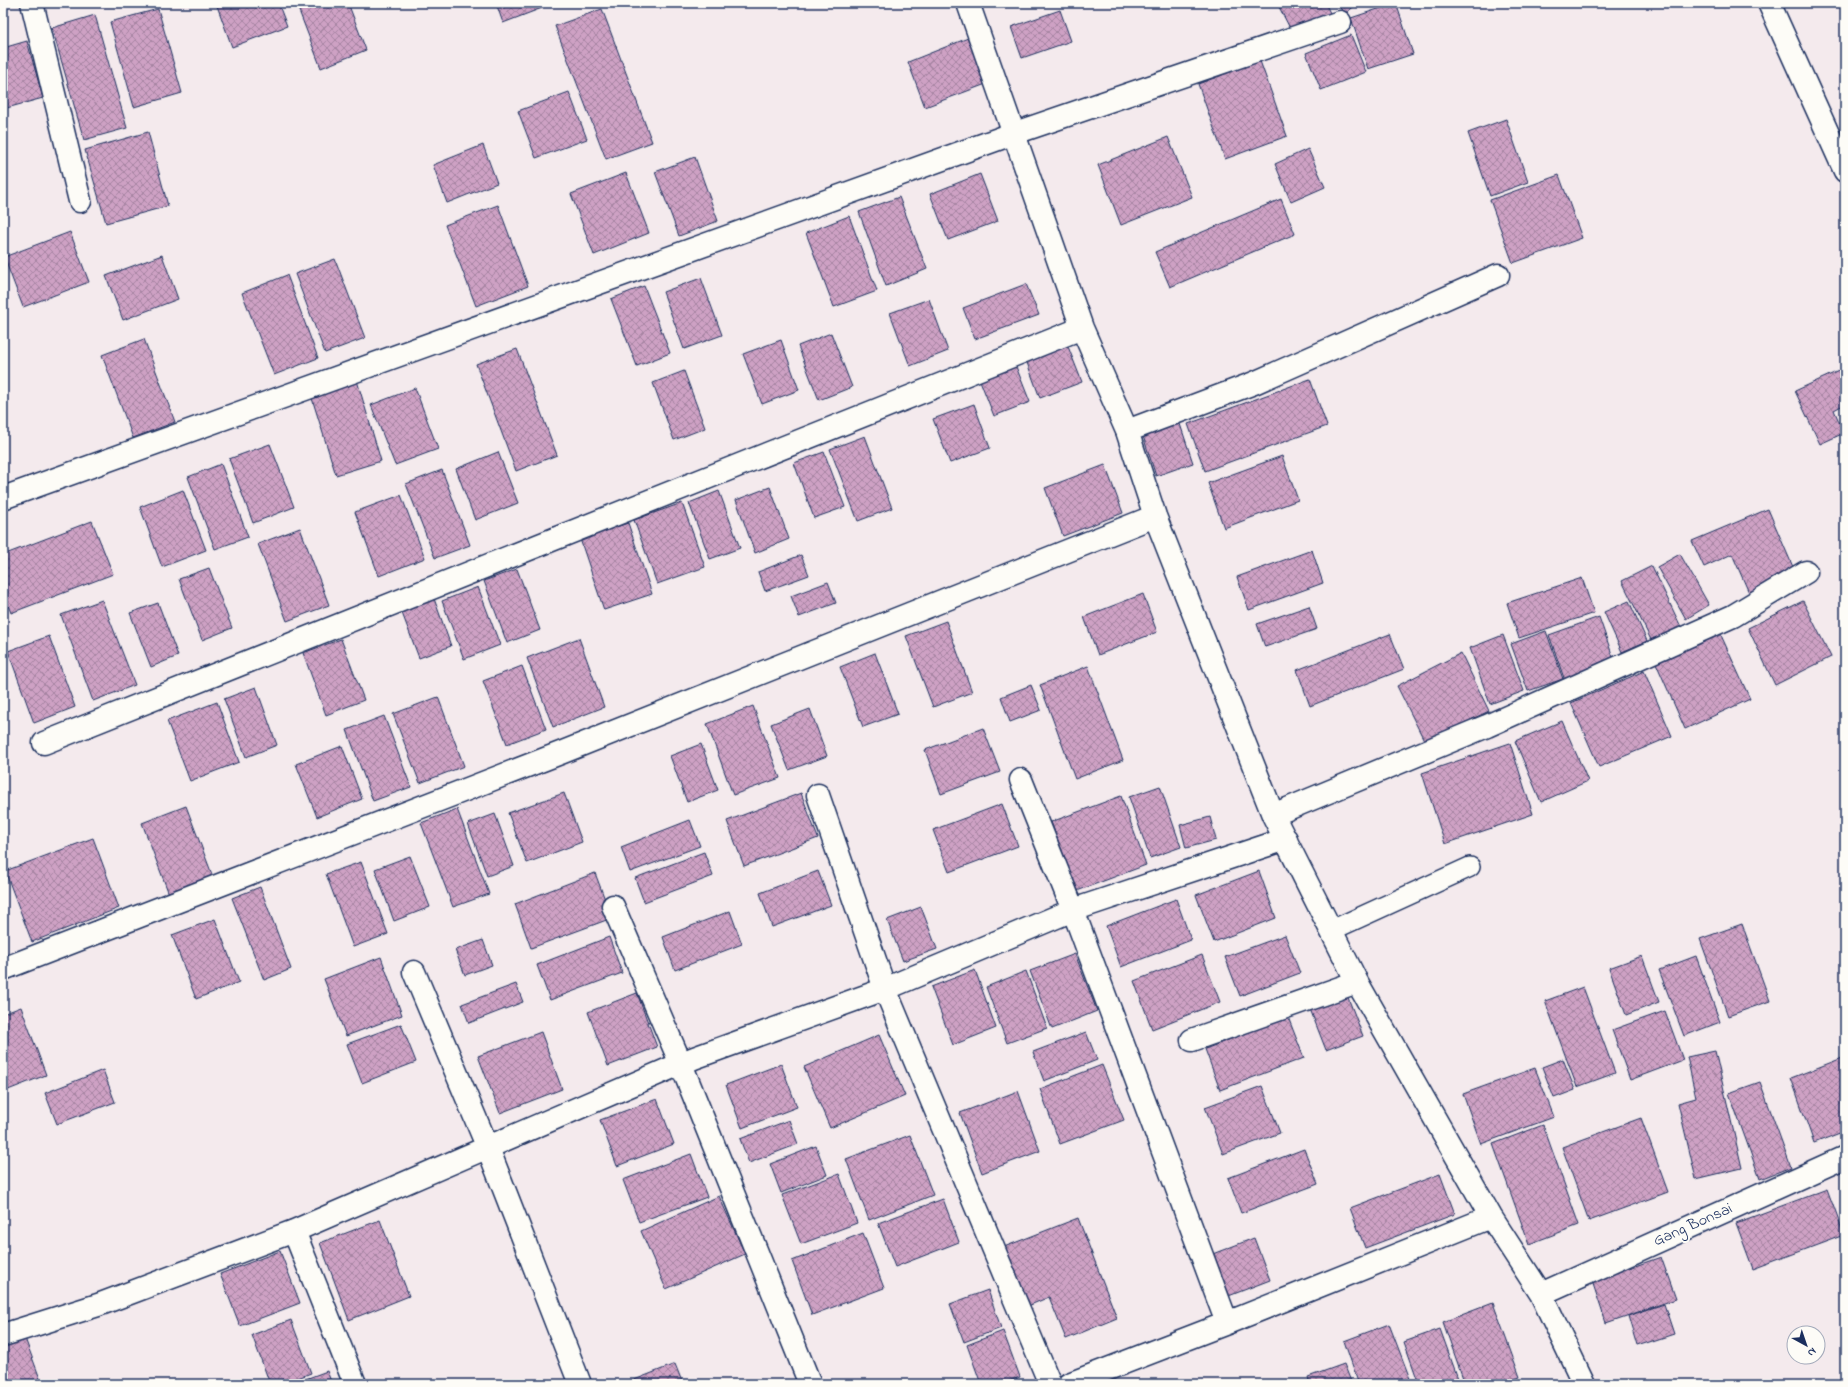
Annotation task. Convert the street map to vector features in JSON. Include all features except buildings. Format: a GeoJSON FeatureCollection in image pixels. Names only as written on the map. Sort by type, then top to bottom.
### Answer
{"type":"FeatureCollection","features":[{"type":"Feature","properties":{"kind":"street"},"geometry":{"type":"LineString","coordinates":[[32,3],[80,201]]}},
{"type":"Feature","properties":{"kind":"street"},"geometry":{"type":"LineString","coordinates":[[968,3],[1015,133],[1082,328],[1127,431],[1156,516],[1273,815],[1357,982],[1491,1217],[1541,1294],[1584,1384]]}},
{"type":"Feature","properties":{"kind":"street"},"geometry":{"type":"LineString","coordinates":[[1769,3],[1845,172]]}},
{"type":"Feature","properties":{"kind":"street"},"geometry":{"type":"LineString","coordinates":[[3,498],[1015,133],[1340,22]]}},
{"type":"Feature","properties":{"kind":"street"},"geometry":{"type":"LineString","coordinates":[[1127,431],[1254,383],[1498,275]]}},
{"type":"Feature","properties":{"kind":"street"},"geometry":{"type":"LineString","coordinates":[[44,743],[1082,328]]}},
{"type":"Feature","properties":{"kind":"street"},"geometry":{"type":"LineString","coordinates":[[3,969],[563,752],[1156,516]]}},
{"type":"Feature","properties":{"kind":"street"},"geometry":{"type":"LineString","coordinates":[[1273,815],[1487,726],[1733,616],[1806,572]]}},
{"type":"Feature","properties":{"kind":"street"},"geometry":{"type":"LineString","coordinates":[[1021,780],[1073,910],[1226,1323]]}},
{"type":"Feature","properties":{"kind":"street"},"geometry":{"type":"LineString","coordinates":[[818,795],[885,989],[1050,1384]]}},
{"type":"Feature","properties":{"kind":"street"},"geometry":{"type":"LineString","coordinates":[[3,1335],[98,1305],[294,1231],[694,1058],[885,989],[1073,910],[1286,839]]}},
{"type":"Feature","properties":{"kind":"street"},"geometry":{"type":"LineString","coordinates":[[613,906],[682,1064],[810,1384]]}},
{"type":"Feature","properties":{"kind":"street"},"geometry":{"type":"LineString","coordinates":[[414,972],[488,1148],[580,1384]]}},
{"type":"Feature","properties":{"kind":"street"},"geometry":{"type":"LineString","coordinates":[[1192,1040],[1357,982]]}},
{"type":"Feature","properties":{"kind":"street","name":"Gang Bonsai"},"geometry":{"type":"LineString","coordinates":[[1541,1294],[1845,1157]]}},
{"type":"Feature","properties":{"kind":"street"},"geometry":{"type":"LineString","coordinates":[[1069,1384],[1491,1217]]}},
{"type":"Feature","properties":{"kind":"street"},"geometry":{"type":"LineString","coordinates":[[294,1231],[356,1384]]}},
{"type":"Feature","properties":{"kind":"lane"},"geometry":{"type":"LineString","coordinates":[[1332,930],[1470,867]]}}]}
